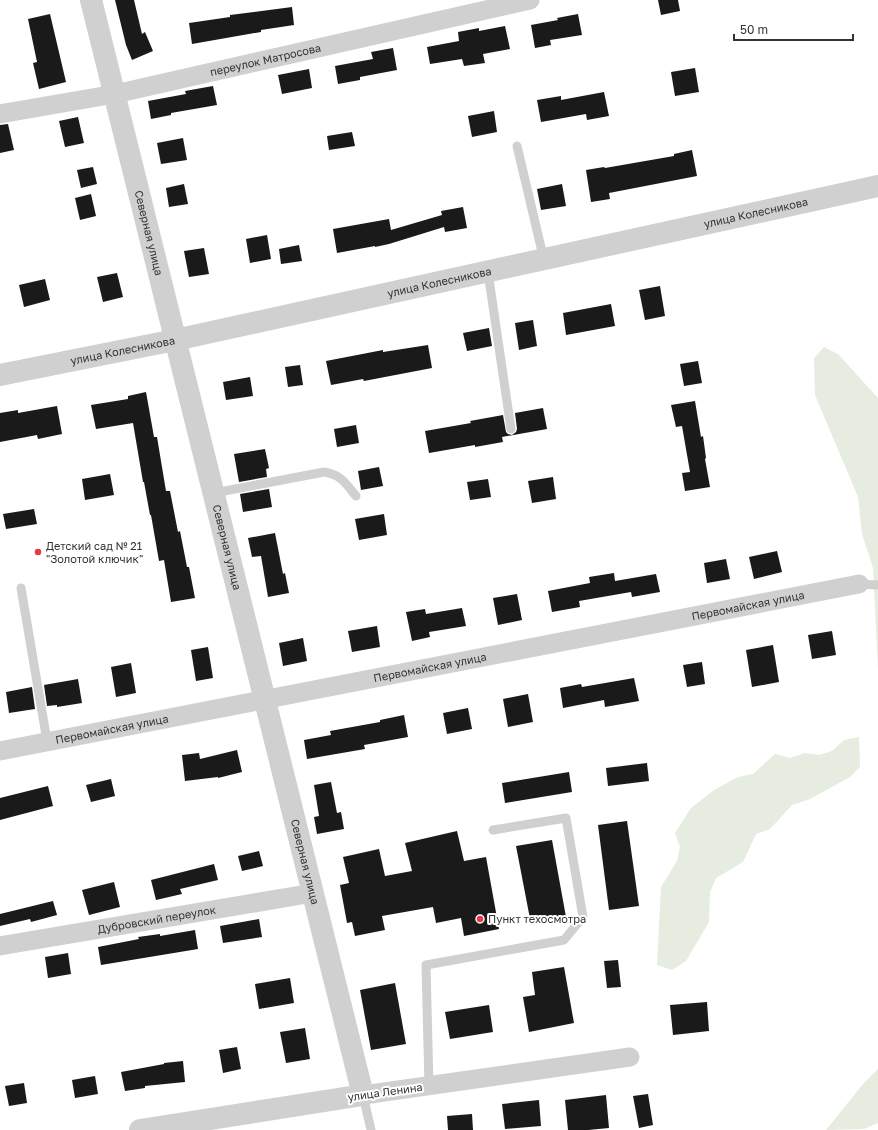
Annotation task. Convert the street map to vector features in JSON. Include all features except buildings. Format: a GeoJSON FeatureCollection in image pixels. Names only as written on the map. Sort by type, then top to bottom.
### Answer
{"type":"FeatureCollection","features":[{"type":"Feature","properties":{"kind":"street","name":"Северная улица"},"geometry":{"type":"LineString","coordinates":[[91,0],[363,1095]]}},
{"type":"Feature","properties":{"kind":"street","name":"переулок Матросова"},"geometry":{"type":"LineString","coordinates":[[0,114],[115,94],[530,0]]}},
{"type":"Feature","properties":{"kind":"street","name":"улица Колесникова"},"geometry":{"type":"LineString","coordinates":[[0,375],[175,340],[878,186]]}},
{"type":"Feature","properties":{"kind":"street","name":"Первомайская улица"},"geometry":{"type":"LineString","coordinates":[[0,751],[859,584]]}},
{"type":"Feature","properties":{"kind":"street","name":"Дубровский переулок"},"geometry":{"type":"LineString","coordinates":[[0,946],[313,893]]}},
{"type":"Feature","properties":{"kind":"street","name":"улица Ленина"},"geometry":{"type":"LineString","coordinates":[[140,1130],[363,1095],[630,1057]]}},
{"type":"Feature","properties":{"kind":"lane"},"geometry":{"type":"LineString","coordinates":[[517,146],[544,260]]}},
{"type":"Feature","properties":{"kind":"lane"},"geometry":{"type":"LineString","coordinates":[[488,272],[511,429]]}},
{"type":"Feature","properties":{"kind":"lane"},"geometry":{"type":"LineString","coordinates":[[213,493],[324,472],[333,473],[342,479],[356,496]]}},
{"type":"Feature","properties":{"kind":"lane"},"geometry":{"type":"LineString","coordinates":[[859,584],[878,585]]}},
{"type":"Feature","properties":{"kind":"lane"},"geometry":{"type":"LineString","coordinates":[[20,588],[47,742]]}},
{"type":"Feature","properties":{"kind":"lane"},"geometry":{"type":"LineString","coordinates":[[429,1086],[426,965],[564,940],[583,917],[566,818],[493,830]]}},
{"type":"Feature","properties":{"kind":"lane"},"geometry":{"type":"LineString","coordinates":[[363,1095],[371,1130]]}},
{"type":"Feature","properties":{"kind":"shaded area"},"geometry":{"type":"Polygon","coordinates":[[[824,347],[838,354],[878,398],[878,669],[873,568],[862,534],[858,497],[815,395],[814,358],[824,347]]]}},
{"type":"Feature","properties":{"kind":"shaded area"},"geometry":{"type":"Polygon","coordinates":[[[859,737],[860,767],[850,777],[810,799],[792,805],[770,829],[756,834],[743,862],[716,878],[710,892],[709,922],[686,961],[672,970],[657,965],[661,887],[677,861],[680,847],[675,833],[691,808],[714,790],[738,777],[753,774],[775,754],[790,758],[805,753],[819,755],[832,751],[844,740],[859,737]]]}},
{"type":"Feature","properties":{"kind":"shaded area"},"geometry":{"type":"Polygon","coordinates":[[[878,1069],[878,1123],[864,1129],[826,1130],[863,1084],[878,1069]]]}},
{"type":"Feature","properties":{"kind":"place","name":"Детский сад № 21 \"Золотой ключик\""},"geometry":{"type":"Point","coordinates":[38,552]}},
{"type":"Feature","properties":{"kind":"place","name":"Пункт техосмотра"},"geometry":{"type":"Point","coordinates":[480,919]}}]}
